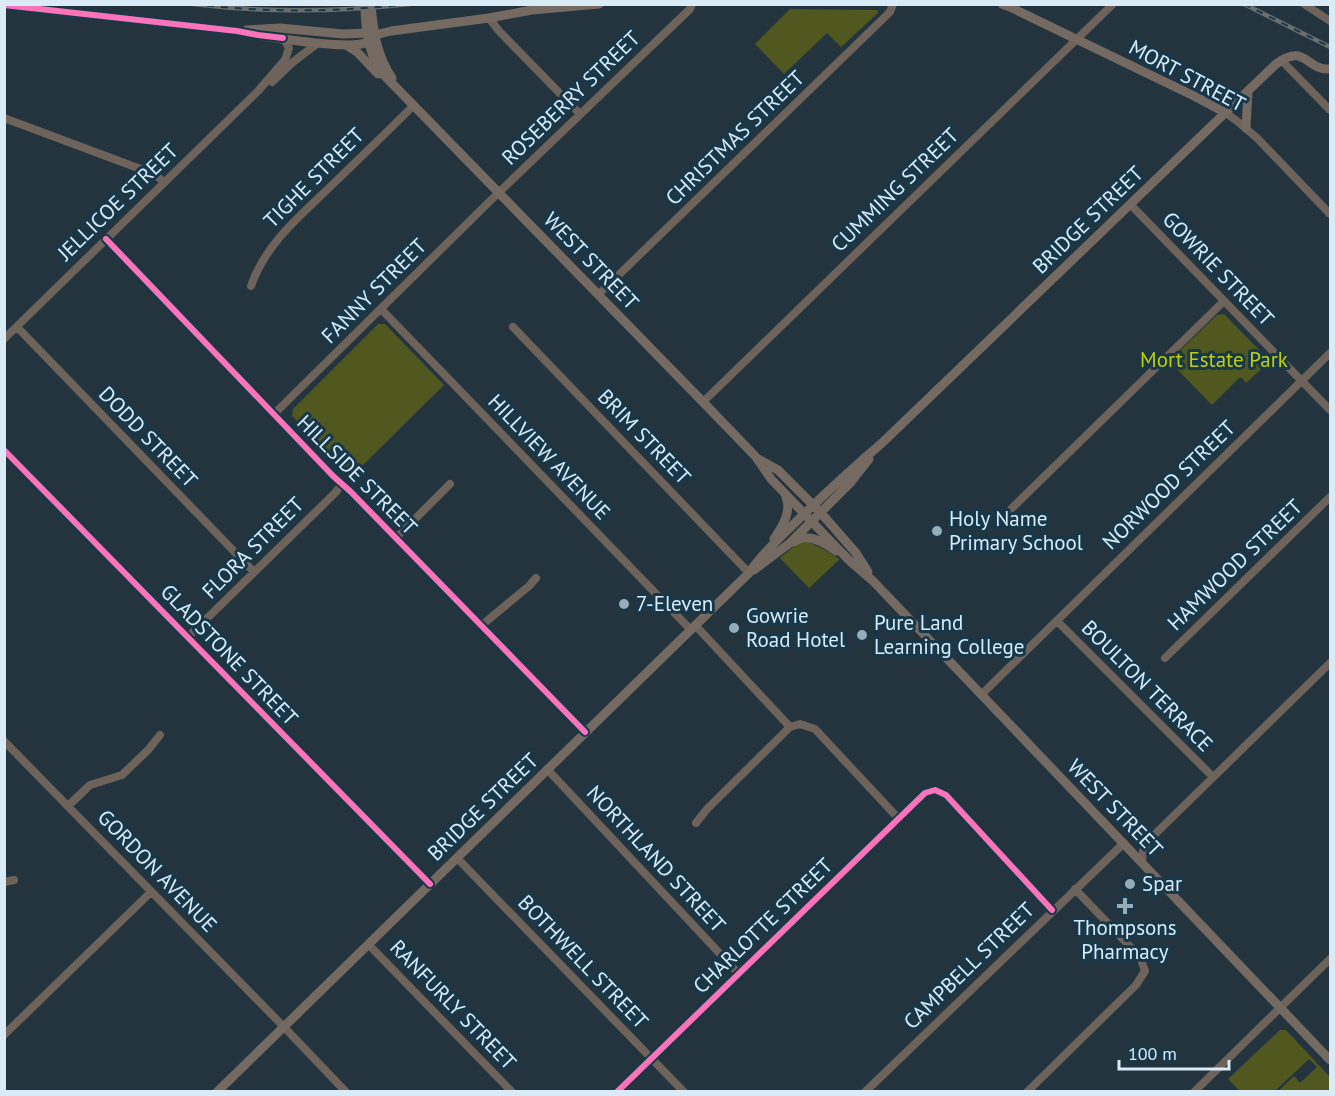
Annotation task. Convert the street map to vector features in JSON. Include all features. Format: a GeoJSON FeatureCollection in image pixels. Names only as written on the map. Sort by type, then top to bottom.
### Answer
{"type":"FeatureCollection","features":[{"type":"Feature","properties":{"kind":"main road"},"geometry":{"type":"LineString","coordinates":[[365,4],[370,37]]}},
{"type":"Feature","properties":{"kind":"main road"},"geometry":{"type":"LineString","coordinates":[[370,37],[371,4]]}},
{"type":"Feature","properties":{"kind":"main road"},"geometry":{"type":"LineString","coordinates":[[4,5],[237,31],[318,43],[355,45],[370,37],[391,31],[532,10],[599,4]]}},
{"type":"Feature","properties":{"kind":"main road","name":"MORT STREET"},"geometry":{"type":"LineString","coordinates":[[1002,4],[1226,113]]}},
{"type":"Feature","properties":{"kind":"main road"},"geometry":{"type":"LineString","coordinates":[[237,31],[252,28],[280,28],[370,37]]}},
{"type":"Feature","properties":{"kind":"main road","name":"WEST STREET"},"geometry":{"type":"LineString","coordinates":[[370,37],[373,57],[379,70],[756,457],[785,494],[982,694],[1330,1060]]}},
{"type":"Feature","properties":{"kind":"main road","name":"WEST STREET"},"geometry":{"type":"LineString","coordinates":[[370,37],[400,90]]}},
{"type":"Feature","properties":{"kind":"main road"},"geometry":{"type":"LineString","coordinates":[[344,45],[357,52],[377,74],[390,81]]}},
{"type":"Feature","properties":{"kind":"main road"},"geometry":{"type":"LineString","coordinates":[[1281,60],[1298,55],[1323,69],[1330,69]]}},
{"type":"Feature","properties":{"kind":"main road","name":"BRIDGE STREET"},"geometry":{"type":"LineString","coordinates":[[217,1092],[749,573],[762,555],[846,473],[882,443],[1281,60]]}},
{"type":"Feature","properties":{"kind":"main road"},"geometry":{"type":"LineString","coordinates":[[1246,128],[1248,91]]}},
{"type":"Feature","properties":{"kind":"main road","name":"BRIDGE STREET"},"geometry":{"type":"LineString","coordinates":[[749,573],[790,543],[851,482],[882,443]]}},
{"type":"Feature","properties":{"kind":"main road","name":"WEST STREET"},"geometry":{"type":"LineString","coordinates":[[756,457],[778,470],[820,513],[856,553],[873,581]]}},
{"type":"Feature","properties":{"kind":"main road"},"geometry":{"type":"LineString","coordinates":[[762,555],[777,535],[787,515],[789,505],[785,494]]}},
{"type":"Feature","properties":{"kind":"main road"},"geometry":{"type":"LineString","coordinates":[[790,543],[802,538],[811,539],[832,548],[849,561]]}},
{"type":"Feature","properties":{"kind":"street","name":"ROSEBERRY STREET"},"geometry":{"type":"LineString","coordinates":[[500,192],[690,9],[692,4]]}},
{"type":"Feature","properties":{"kind":"street","name":"CHRISTMAS STREET"},"geometry":{"type":"LineString","coordinates":[[599,294],[890,12],[893,4]]}},
{"type":"Feature","properties":{"kind":"street","name":"CUMMING STREET"},"geometry":{"type":"LineString","coordinates":[[703,402],[1113,4]]}},
{"type":"Feature","properties":{"kind":"street"},"geometry":{"type":"LineString","coordinates":[[1304,4],[1330,21]]}},
{"type":"Feature","properties":{"kind":"street"},"geometry":{"type":"LineString","coordinates":[[489,18],[580,114]]}},
{"type":"Feature","properties":{"kind":"street","name":"JELLICOE STREET"},"geometry":{"type":"LineString","coordinates":[[4,339],[258,91],[285,60],[289,48],[283,38]]}},
{"type":"Feature","properties":{"kind":"street","name":"JELLICOE STREET"},"geometry":{"type":"LineString","coordinates":[[258,91],[318,43]]}},
{"type":"Feature","properties":{"kind":"street"},"geometry":{"type":"LineString","coordinates":[[1281,60],[1330,110]]}},
{"type":"Feature","properties":{"kind":"street","name":"TIGHE STREET"},"geometry":{"type":"LineString","coordinates":[[251,286],[263,259],[283,233],[414,105]]}},
{"type":"Feature","properties":{"kind":"street","name":"MORT STREET"},"geometry":{"type":"LineString","coordinates":[[1226,113],[1246,128],[1330,214]]}},
{"type":"Feature","properties":{"kind":"street"},"geometry":{"type":"LineString","coordinates":[[4,118],[147,171],[164,182]]}},
{"type":"Feature","properties":{"kind":"street","name":"FANNY STREET"},"geometry":{"type":"LineString","coordinates":[[274,414],[500,192]]}},
{"type":"Feature","properties":{"kind":"street","name":"GOWRIE STREET"},"geometry":{"type":"LineString","coordinates":[[1130,204],[1330,410]]}},
{"type":"Feature","properties":{"kind":"street","name":"HILLSIDE STREET"},"geometry":{"type":"LineString","coordinates":[[106,239],[333,476],[585,732]]}},
{"type":"Feature","properties":{"kind":"street"},"geometry":{"type":"LineString","coordinates":[[1011,509],[1224,301]]}},
{"type":"Feature","properties":{"kind":"street","name":"HILLVIEW AVENUE"},"geometry":{"type":"LineString","coordinates":[[381,309],[790,727]]}},
{"type":"Feature","properties":{"kind":"street","name":"DODD STREET"},"geometry":{"type":"LineString","coordinates":[[17,327],[254,572]]}},
{"type":"Feature","properties":{"kind":"street","name":"BRIM STREET"},"geometry":{"type":"LineString","coordinates":[[513,327],[749,573]]}},
{"type":"Feature","properties":{"kind":"street","name":"NORWOOD STREET"},"geometry":{"type":"LineString","coordinates":[[982,694],[1330,353]]}},
{"type":"Feature","properties":{"kind":"street","name":"GLADSTONE STREET"},"geometry":{"type":"LineString","coordinates":[[4,450],[430,884]]}},
{"type":"Feature","properties":{"kind":"street","name":"FLORA STREET"},"geometry":{"type":"LineString","coordinates":[[188,637],[342,484]]}},
{"type":"Feature","properties":{"kind":"street"},"geometry":{"type":"LineString","coordinates":[[396,538],[450,484]]}},
{"type":"Feature","properties":{"kind":"street","name":"HAMWOOD STREET"},"geometry":{"type":"LineString","coordinates":[[1165,658],[1330,496]]}},
{"type":"Feature","properties":{"kind":"street"},"geometry":{"type":"LineString","coordinates":[[482,626],[536,578]]}},
{"type":"Feature","properties":{"kind":"street","name":"BOULTON TERRACE"},"geometry":{"type":"LineString","coordinates":[[1057,621],[1213,777]]}},
{"type":"Feature","properties":{"kind":"street"},"geometry":{"type":"LineString","coordinates":[[1142,862],[1144,849],[1149,840],[1330,663]]}},
{"type":"Feature","properties":{"kind":"street"},"geometry":{"type":"LineString","coordinates":[[696,823],[706,808],[790,727],[800,724],[815,729],[898,818]]}},
{"type":"Feature","properties":{"kind":"street"},"geometry":{"type":"LineString","coordinates":[[68,806],[90,785],[122,775],[160,735]]}},
{"type":"Feature","properties":{"kind":"street","name":"GORDON AVENUE"},"geometry":{"type":"LineString","coordinates":[[4,741],[346,1092]]}},
{"type":"Feature","properties":{"kind":"street","name":"NORTHLAND STREET"},"geometry":{"type":"LineString","coordinates":[[547,770],[739,974]]}},
{"type":"Feature","properties":{"kind":"street","name":"CHARLOTTE STREET"},"geometry":{"type":"LineString","coordinates":[[617,1092],[925,793],[935,790],[946,795],[1052,910]]}},
{"type":"Feature","properties":{"kind":"street","name":"CAMPBELL STREET"},"geometry":{"type":"LineString","coordinates":[[865,1092],[1124,843]]}},
{"type":"Feature","properties":{"kind":"street","name":"BOTHWELL STREET"},"geometry":{"type":"LineString","coordinates":[[457,858],[684,1092]]}},
{"type":"Feature","properties":{"kind":"street"},"geometry":{"type":"LineString","coordinates":[[4,882],[14,880]]}},
{"type":"Feature","properties":{"kind":"street"},"geometry":{"type":"LineString","coordinates":[[1027,1092],[1136,985],[1145,971],[1140,957],[1075,889]]}},
{"type":"Feature","properties":{"kind":"street"},"geometry":{"type":"LineString","coordinates":[[4,1035],[152,892]]}},
{"type":"Feature","properties":{"kind":"street","name":"RANFURLY STREET"},"geometry":{"type":"LineString","coordinates":[[368,944],[512,1092]]}},
{"type":"Feature","properties":{"kind":"street"},"geometry":{"type":"LineString","coordinates":[[1194,1092],[1330,959]]}},
{"type":"Feature","properties":{"kind":"green space"},"geometry":{"type":"Polygon","coordinates":[[[790,9],[877,10],[878,13],[841,47],[827,33],[784,74],[755,44],[790,9]]]}},
{"type":"Feature","properties":{"kind":"green space","name":"Mort Estate Park"},"geometry":{"type":"Polygon","coordinates":[[[1224,314],[1270,361],[1246,383],[1239,378],[1212,405],[1169,361],[1217,315],[1224,314]]]}},
{"type":"Feature","properties":{"kind":"green space"},"geometry":{"type":"Polygon","coordinates":[[[378,324],[385,324],[444,385],[351,477],[292,416],[293,409],[378,324]]]}},
{"type":"Feature","properties":{"kind":"green space"},"geometry":{"type":"Polygon","coordinates":[[[806,541],[840,559],[809,588],[780,558],[798,543],[806,541]]]}},
{"type":"Feature","properties":{"kind":"green space"},"geometry":{"type":"Polygon","coordinates":[[[1280,1030],[1286,1030],[1330,1077],[1330,1091],[1278,1091],[1294,1076],[1300,1083],[1317,1067],[1309,1059],[1275,1091],[1240,1091],[1228,1079],[1280,1030]]]}},
{"type":"Feature","properties":{"kind":"railway"},"geometry":{"type":"LineString","coordinates":[[193,4],[248,9],[302,10],[356,9],[410,4]]}},
{"type":"Feature","properties":{"kind":"railway"},"geometry":{"type":"LineString","coordinates":[[1244,4],[1330,47]]}},
{"type":"Feature","properties":{"kind":"cycle path"},"geometry":{"type":"LineString","coordinates":[[4,5],[283,38]]}},
{"type":"Feature","properties":{"kind":"cycle path"},"geometry":{"type":"LineString","coordinates":[[106,239],[333,476],[585,732]]}},
{"type":"Feature","properties":{"kind":"cycle path"},"geometry":{"type":"LineString","coordinates":[[4,450],[430,884]]}},
{"type":"Feature","properties":{"kind":"cycle path"},"geometry":{"type":"LineString","coordinates":[[617,1092],[925,793],[935,790],[946,795],[1052,910]]}},
{"type":"Feature","properties":{"kind":"place","name":"Holy Name Primary School"},"geometry":{"type":"Point","coordinates":[937,531]}},
{"type":"Feature","properties":{"kind":"place","name":"7-Eleven"},"geometry":{"type":"Point","coordinates":[624,604]}},
{"type":"Feature","properties":{"kind":"place","name":"Gowrie Road Hotel"},"geometry":{"type":"Point","coordinates":[734,628]}},
{"type":"Feature","properties":{"kind":"place","name":"Pure Land Learning College"},"geometry":{"type":"Point","coordinates":[862,635]}},
{"type":"Feature","properties":{"kind":"place","name":"Spar"},"geometry":{"type":"Point","coordinates":[1130,884]}},
{"type":"Feature","properties":{"kind":"place","name":"Thompsons Pharmacy"},"geometry":{"type":"Point","coordinates":[1125,906]}}]}
